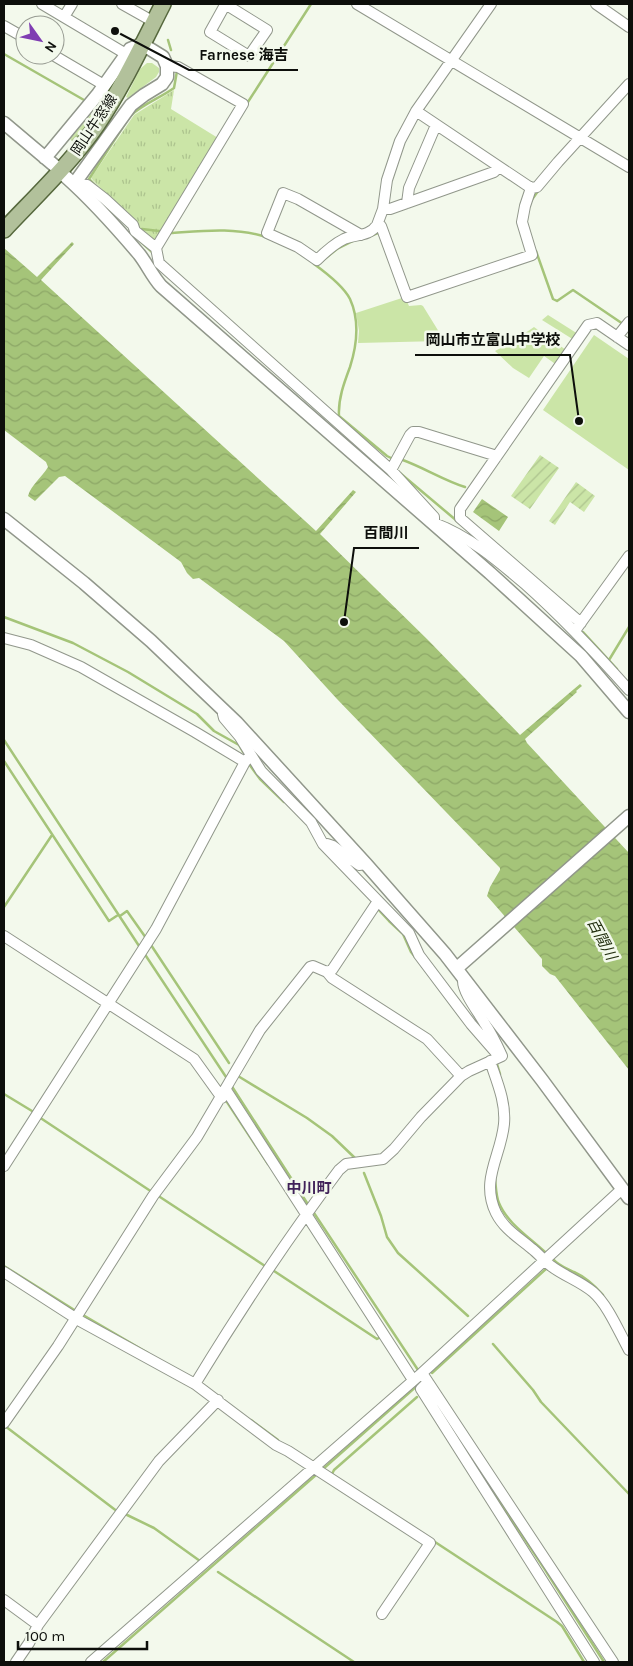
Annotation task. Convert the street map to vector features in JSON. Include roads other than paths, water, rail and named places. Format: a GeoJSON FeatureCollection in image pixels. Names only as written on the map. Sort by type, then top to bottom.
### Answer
{"type":"FeatureCollection","features":[{"type":"Feature","properties":{"kind":"main road","name":"岡山牛窓線"},"geometry":{"type":"LineString","coordinates":[[4,230],[78,151],[98,124],[163,4]]}},
{"type":"Feature","properties":{"kind":"street"},"geometry":{"type":"LineString","coordinates":[[42,4],[61,15]]}},
{"type":"Feature","properties":{"kind":"street"},"geometry":{"type":"LineString","coordinates":[[65,15],[72,4]]}},
{"type":"Feature","properties":{"kind":"street"},"geometry":{"type":"LineString","coordinates":[[122,4],[154,22]]}},
{"type":"Feature","properties":{"kind":"street"},"geometry":{"type":"LineString","coordinates":[[225,4],[267,30],[249,56],[210,32],[225,4]]}},
{"type":"Feature","properties":{"kind":"street"},"geometry":{"type":"LineString","coordinates":[[357,4],[629,167]]}},
{"type":"Feature","properties":{"kind":"street"},"geometry":{"type":"LineString","coordinates":[[361,235],[298,199],[283,193],[267,233],[298,247],[317,260],[344,238],[361,235],[370,232],[377,225],[385,209],[387,180],[400,141],[416,111],[491,4]]}},
{"type":"Feature","properties":{"kind":"street"},"geometry":{"type":"LineString","coordinates":[[596,4],[629,27]]}},
{"type":"Feature","properties":{"kind":"street"},"geometry":{"type":"LineString","coordinates":[[65,18],[126,54]]}},
{"type":"Feature","properties":{"kind":"street"},"geometry":{"type":"LineString","coordinates":[[4,26],[15,32]]}},
{"type":"Feature","properties":{"kind":"street"},"geometry":{"type":"LineString","coordinates":[[4,123],[50,162],[130,49],[142,44],[163,58],[167,66],[165,80],[157,88],[144,94],[131,105],[70,180]]}},
{"type":"Feature","properties":{"kind":"street"},"geometry":{"type":"LineString","coordinates":[[65,62],[104,85]]}},
{"type":"Feature","properties":{"kind":"street"},"geometry":{"type":"LineString","coordinates":[[156,248],[243,104],[178,67],[167,66]]}},
{"type":"Feature","properties":{"kind":"street"},"geometry":{"type":"LineString","coordinates":[[416,111],[531,188],[537,187],[629,84]]}},
{"type":"Feature","properties":{"kind":"street"},"geometry":{"type":"LineString","coordinates":[[407,203],[409,188],[436,125]]}},
{"type":"Feature","properties":{"kind":"street"},"geometry":{"type":"LineString","coordinates":[[385,209],[494,172],[499,167]]}},
{"type":"Feature","properties":{"kind":"street"},"geometry":{"type":"LineString","coordinates":[[70,180],[87,185],[134,225],[135,231],[156,248],[159,263],[392,470],[434,517],[434,523]]}},
{"type":"Feature","properties":{"kind":"street"},"geometry":{"type":"LineString","coordinates":[[70,180],[94,203],[140,255],[161,286],[434,523],[581,656],[629,712]]}},
{"type":"Feature","properties":{"kind":"street"},"geometry":{"type":"LineString","coordinates":[[377,225],[380,226],[407,297],[532,255],[522,222],[531,188]]}},
{"type":"Feature","properties":{"kind":"street"},"geometry":{"type":"LineString","coordinates":[[617,337],[629,322]]}},
{"type":"Feature","properties":{"kind":"street"},"geometry":{"type":"LineString","coordinates":[[629,345],[597,323],[588,326],[460,509],[460,518],[498,556],[578,627],[629,690]]}},
{"type":"Feature","properties":{"kind":"street"},"geometry":{"type":"LineString","coordinates":[[392,470],[413,432],[420,432],[497,456]]}},
{"type":"Feature","properties":{"kind":"street"},"geometry":{"type":"LineString","coordinates":[[4,519],[125,617],[221,707],[366,864],[460,972],[626,1193],[425,1377],[413,1380],[318,1470],[97,1660]]}},
{"type":"Feature","properties":{"kind":"street"},"geometry":{"type":"LineString","coordinates":[[434,523],[453,530],[498,556]]}},
{"type":"Feature","properties":{"kind":"street"},"geometry":{"type":"LineString","coordinates":[[578,627],[629,556]]}},
{"type":"Feature","properties":{"kind":"street"},"geometry":{"type":"LineString","coordinates":[[4,638],[30,645],[81,667],[195,732],[248,758],[311,822],[323,844],[376,904],[409,933],[419,955],[470,1024],[500,1057]]}},
{"type":"Feature","properties":{"kind":"street"},"geometry":{"type":"LineString","coordinates":[[4,1166],[146,944],[182,882],[248,758],[240,737],[224,718],[221,707]]}},
{"type":"Feature","properties":{"kind":"street"},"geometry":{"type":"LineString","coordinates":[[500,1057],[502,1056],[496,1044],[467,993],[460,972],[469,956],[629,816]]}},
{"type":"Feature","properties":{"kind":"street"},"geometry":{"type":"LineString","coordinates":[[323,844],[334,846],[359,865],[366,864]]}},
{"type":"Feature","properties":{"kind":"street"},"geometry":{"type":"LineString","coordinates":[[327,972],[332,970],[376,904]]}},
{"type":"Feature","properties":{"kind":"street"},"geometry":{"type":"LineString","coordinates":[[4,936],[194,1059],[227,1088],[413,1380]]}},
{"type":"Feature","properties":{"kind":"street"},"geometry":{"type":"LineString","coordinates":[[4,1423],[76,1318],[153,1196],[198,1137],[260,1030],[310,967],[313,966],[327,972],[332,978],[427,1039],[461,1076]]}},
{"type":"Feature","properties":{"kind":"street"},"geometry":{"type":"LineString","coordinates":[[195,1384],[236,1317],[307,1212],[339,1170],[346,1164],[383,1159],[461,1076],[500,1057]]}},
{"type":"Feature","properties":{"kind":"street"},"geometry":{"type":"LineString","coordinates":[[490,1061],[504,1103],[501,1138],[490,1175],[492,1200],[496,1213],[504,1226],[548,1264],[584,1284],[595,1293],[629,1350]]}},
{"type":"Feature","properties":{"kind":"street"},"geometry":{"type":"LineString","coordinates":[[4,1272],[76,1318],[195,1384],[276,1445],[430,1543],[382,1614]]}},
{"type":"Feature","properties":{"kind":"street"},"geometry":{"type":"LineString","coordinates":[[425,1377],[421,1389],[594,1662]]}},
{"type":"Feature","properties":{"kind":"street"},"geometry":{"type":"LineString","coordinates":[[425,1377],[613,1662]]}},
{"type":"Feature","properties":{"kind":"street"},"geometry":{"type":"LineString","coordinates":[[16,1662],[38,1625],[159,1461],[218,1400]]}},
{"type":"Feature","properties":{"kind":"street"},"geometry":{"type":"LineString","coordinates":[[4,1600],[38,1625]]}},
{"type":"Feature","properties":{"kind":"water"},"geometry":{"type":"Polygon","coordinates":[[[72,242],[74,244],[41,280],[316,531],[353,490],[356,492],[320,534],[429,641],[520,735],[580,684],[582,686],[525,739],[629,853],[629,1070],[555,976],[542,966],[542,959],[487,896],[500,868],[337,699],[284,641],[199,578],[193,579],[181,562],[65,476],[59,477],[35,501],[28,496],[48,467],[46,462],[4,430],[4,248],[37,277],[72,242]]]}},
{"type":"Feature","properties":{"kind":"water"},"geometry":{"type":"Polygon","coordinates":[[[482,499],[508,517],[499,531],[473,512],[482,499]]]}},
{"type":"Feature","properties":{"kind":"waterway"},"geometry":{"type":"LineString","coordinates":[[246,105],[311,4]]}},
{"type":"Feature","properties":{"kind":"waterway"},"geometry":{"type":"LineString","coordinates":[[168,40],[171,50]]}},
{"type":"Feature","properties":{"kind":"waterway"},"geometry":{"type":"LineString","coordinates":[[4,54],[84,100]]}},
{"type":"Feature","properties":{"kind":"waterway"},"geometry":{"type":"LineString","coordinates":[[97,187],[89,179],[130,116],[174,88],[177,71]]}},
{"type":"Feature","properties":{"kind":"waterway"},"geometry":{"type":"LineString","coordinates":[[531,201],[538,191]]}},
{"type":"Feature","properties":{"kind":"waterway"},"geometry":{"type":"LineString","coordinates":[[142,229],[159,231]]}},
{"type":"Feature","properties":{"kind":"waterway"},"geometry":{"type":"LineString","coordinates":[[370,236],[378,233],[379,230]]}},
{"type":"Feature","properties":{"kind":"waterway"},"geometry":{"type":"LineString","coordinates":[[170,233],[230,231],[266,237]]}},
{"type":"Feature","properties":{"kind":"waterway"},"geometry":{"type":"LineString","coordinates":[[140,241],[152,252]]}},
{"type":"Feature","properties":{"kind":"waterway"},"geometry":{"type":"LineString","coordinates":[[322,261],[337,249],[353,241]]}},
{"type":"Feature","properties":{"kind":"waterway"},"geometry":{"type":"LineString","coordinates":[[536,251],[553,299],[557,301],[573,290],[624,323]]}},
{"type":"Feature","properties":{"kind":"waterway"},"geometry":{"type":"LineString","coordinates":[[314,264],[329,275],[343,290],[350,299],[355,316],[354,350],[339,403],[339,416],[387,456],[395,458]]}},
{"type":"Feature","properties":{"kind":"waterway"},"geometry":{"type":"LineString","coordinates":[[400,459],[465,487]]}},
{"type":"Feature","properties":{"kind":"waterway"},"geometry":{"type":"LineString","coordinates":[[400,473],[457,521]]}},
{"type":"Feature","properties":{"kind":"waterway"},"geometry":{"type":"LineString","coordinates":[[4,617],[73,643],[128,672],[197,714],[214,731],[239,745],[243,752]]}},
{"type":"Feature","properties":{"kind":"waterway"},"geometry":{"type":"LineString","coordinates":[[609,660],[629,627]]}},
{"type":"Feature","properties":{"kind":"waterway"},"geometry":{"type":"LineString","coordinates":[[583,632],[617,669]]}},
{"type":"Feature","properties":{"kind":"waterway"},"geometry":{"type":"LineString","coordinates":[[4,740],[141,949]]}},
{"type":"Feature","properties":{"kind":"waterway"},"geometry":{"type":"LineString","coordinates":[[4,761],[109,921],[118,915]]}},
{"type":"Feature","properties":{"kind":"waterway"},"geometry":{"type":"LineString","coordinates":[[249,764],[260,779],[284,802]]}},
{"type":"Feature","properties":{"kind":"waterway"},"geometry":{"type":"LineString","coordinates":[[4,907],[52,835]]}},
{"type":"Feature","properties":{"kind":"waterway"},"geometry":{"type":"LineString","coordinates":[[376,907],[403,934],[415,957]]}},
{"type":"Feature","properties":{"kind":"waterway"},"geometry":{"type":"LineString","coordinates":[[120,916],[127,911],[146,938]]}},
{"type":"Feature","properties":{"kind":"waterway"},"geometry":{"type":"LineString","coordinates":[[151,945],[229,1063]]}},
{"type":"Feature","properties":{"kind":"waterway"},"geometry":{"type":"LineString","coordinates":[[144,953],[228,1080]]}},
{"type":"Feature","properties":{"kind":"waterway"},"geometry":{"type":"LineString","coordinates":[[497,1064],[500,1074]]}},
{"type":"Feature","properties":{"kind":"waterway"},"geometry":{"type":"LineString","coordinates":[[238,1076],[307,1118],[332,1136],[356,1159]]}},
{"type":"Feature","properties":{"kind":"waterway"},"geometry":{"type":"LineString","coordinates":[[231,1085],[309,1206]]}},
{"type":"Feature","properties":{"kind":"waterway"},"geometry":{"type":"LineString","coordinates":[[4,1094],[32,1111]]}},
{"type":"Feature","properties":{"kind":"waterway"},"geometry":{"type":"LineString","coordinates":[[225,1099],[268,1164]]}},
{"type":"Feature","properties":{"kind":"waterway"},"geometry":{"type":"LineString","coordinates":[[39,1117],[152,1192]]}},
{"type":"Feature","properties":{"kind":"waterway"},"geometry":{"type":"LineString","coordinates":[[364,1173],[387,1237],[398,1253],[468,1316]]}},
{"type":"Feature","properties":{"kind":"waterway"},"geometry":{"type":"LineString","coordinates":[[495,1179],[497,1197],[507,1217],[545,1252]]}},
{"type":"Feature","properties":{"kind":"waterway"},"geometry":{"type":"LineString","coordinates":[[160,1197],[265,1266]]}},
{"type":"Feature","properties":{"kind":"waterway"},"geometry":{"type":"LineString","coordinates":[[312,1210],[418,1370]]}},
{"type":"Feature","properties":{"kind":"waterway"},"geometry":{"type":"LineString","coordinates":[[553,1259],[560,1265],[586,1279],[603,1295]]}},
{"type":"Feature","properties":{"kind":"waterway"},"geometry":{"type":"LineString","coordinates":[[4,1266],[76,1311]]}},
{"type":"Feature","properties":{"kind":"waterway"},"geometry":{"type":"LineString","coordinates":[[432,1373],[547,1268]]}},
{"type":"Feature","properties":{"kind":"waterway"},"geometry":{"type":"LineString","coordinates":[[271,1269],[377,1339],[381,1337]]}},
{"type":"Feature","properties":{"kind":"waterway"},"geometry":{"type":"LineString","coordinates":[[83,1315],[148,1353]]}},
{"type":"Feature","properties":{"kind":"waterway"},"geometry":{"type":"LineString","coordinates":[[493,1344],[541,1402],[629,1494]]}},
{"type":"Feature","properties":{"kind":"waterway"},"geometry":{"type":"LineString","coordinates":[[323,1469],[419,1384]]}},
{"type":"Feature","properties":{"kind":"waterway"},"geometry":{"type":"LineString","coordinates":[[333,1475],[334,1470],[417,1397]]}},
{"type":"Feature","properties":{"kind":"waterway"},"geometry":{"type":"LineString","coordinates":[[251,1420],[278,1440]]}},
{"type":"Feature","properties":{"kind":"waterway"},"geometry":{"type":"LineString","coordinates":[[5,1426],[118,1512]]}},
{"type":"Feature","properties":{"kind":"waterway"},"geometry":{"type":"LineString","coordinates":[[471,1459],[604,1662]]}},
{"type":"Feature","properties":{"kind":"waterway"},"geometry":{"type":"LineString","coordinates":[[103,1662],[317,1474]]}},
{"type":"Feature","properties":{"kind":"waterway"},"geometry":{"type":"LineString","coordinates":[[123,1513],[154,1528],[200,1561]]}},
{"type":"Feature","properties":{"kind":"waterway"},"geometry":{"type":"LineString","coordinates":[[432,1540],[562,1626],[584,1662]]}},
{"type":"Feature","properties":{"kind":"waterway"},"geometry":{"type":"LineString","coordinates":[[218,1572],[354,1662]]}},
{"type":"Feature","properties":{"kind":"place","name":"Farnese 海吉"},"geometry":{"type":"Point","coordinates":[115,31]}},
{"type":"Feature","properties":{"kind":"place","name":"岡山市立富山中学校"},"geometry":{"type":"Point","coordinates":[579,421]}},
{"type":"Feature","properties":{"kind":"place","name":"百間川"},"geometry":{"type":"Point","coordinates":[344,622]}},
{"type":"Feature","properties":{"kind":"district","name":"中川町"},"geometry":{"type":"Point","coordinates":[309,1188]}}]}
